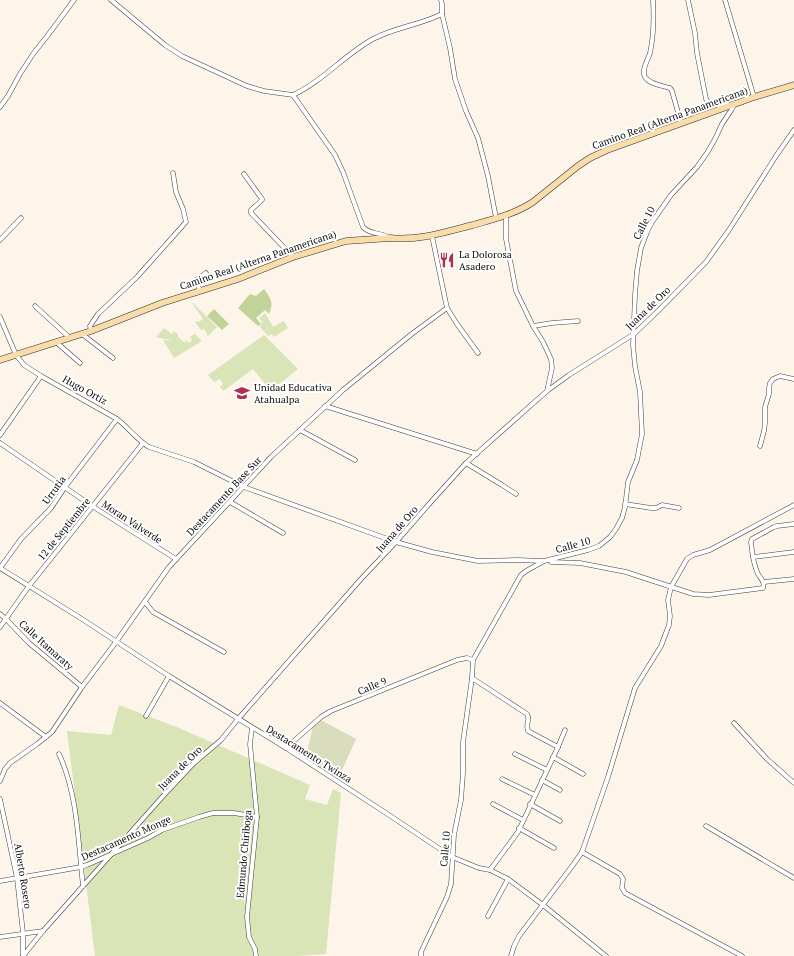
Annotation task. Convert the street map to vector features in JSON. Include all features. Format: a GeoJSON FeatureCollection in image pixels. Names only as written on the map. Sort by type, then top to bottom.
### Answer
{"type":"FeatureCollection","features":[{"type":"Feature","properties":{"kind":"street"},"geometry":{"type":"LineString","coordinates":[[0,107],[33,54],[74,0]]}},
{"type":"Feature","properties":{"kind":"street"},"geometry":{"type":"LineString","coordinates":[[111,0],[165,45],[182,56],[247,86],[293,95],[301,92],[361,46],[390,32],[431,20],[442,14]]}},
{"type":"Feature","properties":{"kind":"street"},"geometry":{"type":"LineString","coordinates":[[441,0],[442,14],[455,79],[466,111],[478,138],[488,176],[496,218]]}},
{"type":"Feature","properties":{"kind":"street"},"geometry":{"type":"LineString","coordinates":[[654,0],[654,33],[644,75],[649,81],[670,88],[681,123]]}},
{"type":"Feature","properties":{"kind":"street"},"geometry":{"type":"LineString","coordinates":[[688,0],[706,98],[709,104],[713,105],[734,105]]}},
{"type":"Feature","properties":{"kind":"street"},"geometry":{"type":"LineString","coordinates":[[725,0],[754,97]]}},
{"type":"Feature","properties":{"kind":"street","name":"Camino Real (Alterna Panamericana)"},"geometry":{"type":"LineString","coordinates":[[16,355],[91,331],[162,303],[238,279],[293,257],[346,242],[432,236],[506,216],[534,202],[578,166],[590,158],[607,150],[754,97],[794,85]]}},
{"type":"Feature","properties":{"kind":"street"},"geometry":{"type":"LineString","coordinates":[[293,95],[331,150],[340,166],[363,226],[370,232],[390,238]]}},
{"type":"Feature","properties":{"kind":"street","name":"Calle 10"},"geometry":{"type":"LineString","coordinates":[[422,956],[421,952],[450,891],[455,830],[461,800],[463,742],[473,660],[521,575],[544,562],[588,550],[604,542],[610,537],[622,518],[628,482],[637,460],[642,434],[640,392],[633,345],[635,295],[641,248],[652,222],[671,195],[697,167],[707,153],[734,105]]}},
{"type":"Feature","properties":{"kind":"street","name":"Juana de Oro"},"geometry":{"type":"LineString","coordinates":[[23,956],[43,931],[164,795],[194,764],[221,740],[356,585],[466,463],[547,391],[569,375],[634,334],[706,262],[729,230],[794,130]]}},
{"type":"Feature","properties":{"kind":"street"},"geometry":{"type":"LineString","coordinates":[[91,331],[90,326],[98,314],[137,277],[186,222],[183,209],[176,192],[173,173]]}},
{"type":"Feature","properties":{"kind":"street"},"geometry":{"type":"LineString","coordinates":[[244,174],[262,199],[251,210],[251,213],[293,257]]}},
{"type":"Feature","properties":{"kind":"street"},"geometry":{"type":"LineString","coordinates":[[506,216],[506,239],[516,291],[532,326],[543,342],[551,359],[552,368],[547,391]]}},
{"type":"Feature","properties":{"kind":"street"},"geometry":{"type":"LineString","coordinates":[[0,240],[21,218]]}},
{"type":"Feature","properties":{"kind":"street"},"geometry":{"type":"LineString","coordinates":[[432,236],[447,308],[478,353]]}},
{"type":"Feature","properties":{"kind":"street"},"geometry":{"type":"LineString","coordinates":[[200,291],[196,280],[206,273]]}},
{"type":"Feature","properties":{"kind":"street"},"geometry":{"type":"LineString","coordinates":[[35,306],[70,338]]}},
{"type":"Feature","properties":{"kind":"street","name":"Destacamento Base Sur"},"geometry":{"type":"LineString","coordinates":[[0,781],[5,769],[10,763],[52,732],[82,687],[169,567],[271,457],[342,390],[413,333],[447,308]]}},
{"type":"Feature","properties":{"kind":"street","name":"Hugo Ortiz"},"geometry":{"type":"LineString","coordinates":[[0,317],[16,355],[24,365],[117,419],[149,447],[194,462],[244,487],[396,542],[432,552],[478,561],[518,560],[580,562],[626,572],[693,594],[708,595],[763,588],[764,582]]}},
{"type":"Feature","properties":{"kind":"street"},"geometry":{"type":"LineString","coordinates":[[532,326],[578,321]]}},
{"type":"Feature","properties":{"kind":"street"},"geometry":{"type":"LineString","coordinates":[[82,334],[113,358]]}},
{"type":"Feature","properties":{"kind":"street"},"geometry":{"type":"LineString","coordinates":[[56,342],[80,363]]}},
{"type":"Feature","properties":{"kind":"street"},"geometry":{"type":"LineString","coordinates":[[0,360],[16,355]]}},
{"type":"Feature","properties":{"kind":"street"},"geometry":{"type":"LineString","coordinates":[[0,435],[41,376]]}},
{"type":"Feature","properties":{"kind":"street"},"geometry":{"type":"LineString","coordinates":[[760,446],[765,423],[765,407],[769,394],[770,383],[773,379],[780,376],[794,379]]}},
{"type":"Feature","properties":{"kind":"street"},"geometry":{"type":"LineString","coordinates":[[325,406],[477,454]]}},
{"type":"Feature","properties":{"kind":"street","name":"Urrutia"},"geometry":{"type":"LineString","coordinates":[[0,568],[21,540],[51,508],[65,487],[117,419]]}},
{"type":"Feature","properties":{"kind":"street"},"geometry":{"type":"LineString","coordinates":[[300,430],[355,460]]}},
{"type":"Feature","properties":{"kind":"street","name":"Moran Valverde"},"geometry":{"type":"LineString","coordinates":[[0,443],[92,506],[176,559]]}},
{"type":"Feature","properties":{"kind":"street","name":"12 de Septiembre"},"geometry":{"type":"LineString","coordinates":[[0,627],[29,586],[143,443]]}},
{"type":"Feature","properties":{"kind":"street"},"geometry":{"type":"LineString","coordinates":[[466,463],[516,494]]}},
{"type":"Feature","properties":{"kind":"street"},"geometry":{"type":"LineString","coordinates":[[230,502],[282,533]]}},
{"type":"Feature","properties":{"kind":"street"},"geometry":{"type":"LineString","coordinates":[[625,504],[651,508],[656,508],[662,505],[679,508]]}},
{"type":"Feature","properties":{"kind":"street"},"geometry":{"type":"LineString","coordinates":[[511,956],[519,936],[582,852],[608,777],[635,688],[661,646],[669,625],[670,616],[668,600],[671,587],[687,559],[690,556],[710,550],[782,513],[794,505]]}},
{"type":"Feature","properties":{"kind":"street"},"geometry":{"type":"LineString","coordinates":[[794,524],[774,527],[752,539],[751,542],[753,557],[758,572],[764,582],[794,579]]}},
{"type":"Feature","properties":{"kind":"street"},"geometry":{"type":"LineString","coordinates":[[753,557],[794,552]]}},
{"type":"Feature","properties":{"kind":"street","name":"Destacamento Twinza"},"geometry":{"type":"LineString","coordinates":[[0,568],[169,676],[286,748],[452,857],[479,868],[490,870],[508,879],[606,956]]}},
{"type":"Feature","properties":{"kind":"street"},"geometry":{"type":"LineString","coordinates":[[145,602],[153,612],[224,652]]}},
{"type":"Feature","properties":{"kind":"street","name":"Calle Itamaraty"},"geometry":{"type":"LineString","coordinates":[[0,614],[29,643],[82,687]]}},
{"type":"Feature","properties":{"kind":"street","name":"Calle 9"},"geometry":{"type":"LineString","coordinates":[[286,748],[321,717],[331,711],[457,660],[467,658],[473,660]]}},
{"type":"Feature","properties":{"kind":"street"},"geometry":{"type":"LineString","coordinates":[[146,716],[169,676]]}},
{"type":"Feature","properties":{"kind":"street"},"geometry":{"type":"LineString","coordinates":[[472,678],[527,714],[529,719],[527,723],[528,731],[558,747]]}},
{"type":"Feature","properties":{"kind":"street"},"geometry":{"type":"LineString","coordinates":[[0,703],[46,737]]}},
{"type":"Feature","properties":{"kind":"street"},"geometry":{"type":"LineString","coordinates":[[734,723],[767,758],[794,783]]}},
{"type":"Feature","properties":{"kind":"street","name":"Edmundo Chiriboga"},"geometry":{"type":"LineString","coordinates":[[252,728],[250,744],[257,817],[247,917],[249,937],[255,949],[256,956]]}},
{"type":"Feature","properties":{"kind":"street"},"geometry":{"type":"LineString","coordinates":[[490,870],[519,828],[558,747],[564,730]]}},
{"type":"Feature","properties":{"kind":"street"},"geometry":{"type":"LineString","coordinates":[[59,754],[70,783],[75,809],[84,886]]}},
{"type":"Feature","properties":{"kind":"street"},"geometry":{"type":"LineString","coordinates":[[515,754],[547,770]]}},
{"type":"Feature","properties":{"kind":"street"},"geometry":{"type":"LineString","coordinates":[[553,757],[583,774]]}},
{"type":"Feature","properties":{"kind":"street"},"geometry":{"type":"LineString","coordinates":[[502,779],[534,795]]}},
{"type":"Feature","properties":{"kind":"street"},"geometry":{"type":"LineString","coordinates":[[542,780],[560,790]]}},
{"type":"Feature","properties":{"kind":"street","name":"Alberto Rosero"},"geometry":{"type":"LineString","coordinates":[[0,799],[18,878],[23,934],[23,956]]}},
{"type":"Feature","properties":{"kind":"street"},"geometry":{"type":"LineString","coordinates":[[493,804],[523,820]]}},
{"type":"Feature","properties":{"kind":"street"},"geometry":{"type":"LineString","coordinates":[[530,804],[560,821]]}},
{"type":"Feature","properties":{"kind":"street","name":"Destacamento Monge"},"geometry":{"type":"LineString","coordinates":[[0,881],[81,867],[148,838],[162,830],[214,813],[234,813],[257,817]]}},
{"type":"Feature","properties":{"kind":"street"},"geometry":{"type":"LineString","coordinates":[[706,826],[794,878]]}},
{"type":"Feature","properties":{"kind":"street"},"geometry":{"type":"LineString","coordinates":[[519,828],[554,848]]}},
{"type":"Feature","properties":{"kind":"street"},"geometry":{"type":"LineString","coordinates":[[582,852],[622,876],[622,888],[625,893],[742,956]]}},
{"type":"Feature","properties":{"kind":"street"},"geometry":{"type":"LineString","coordinates":[[488,916],[508,879]]}},
{"type":"Feature","properties":{"kind":"street"},"geometry":{"type":"LineString","coordinates":[[0,937],[43,931]]}},
{"type":"Feature","properties":{"kind":"green space"},"geometry":{"type":"Polygon","coordinates":[[[264,289],[270,298],[271,306],[269,314],[265,310],[256,318],[261,324],[258,326],[238,308],[250,294],[256,296],[264,289]]]}},
{"type":"Feature","properties":{"kind":"green space"},"geometry":{"type":"Polygon","coordinates":[[[192,303],[217,327],[208,336],[204,329],[201,330],[195,322],[199,322],[203,319],[192,303]]]}},
{"type":"Feature","properties":{"kind":"green space"},"geometry":{"type":"Polygon","coordinates":[[[214,309],[229,324],[222,330],[207,316],[214,309]]]}},
{"type":"Feature","properties":{"kind":"green space"},"geometry":{"type":"Polygon","coordinates":[[[265,313],[273,327],[284,321],[288,328],[274,337],[272,334],[268,336],[260,327],[262,322],[259,318],[265,313]]]}},
{"type":"Feature","properties":{"kind":"green space"},"geometry":{"type":"Polygon","coordinates":[[[164,328],[172,334],[174,331],[185,343],[185,340],[190,343],[192,340],[190,337],[195,334],[202,341],[174,358],[163,340],[174,341],[156,337],[164,328]]]}},
{"type":"Feature","properties":{"kind":"green space"},"geometry":{"type":"Polygon","coordinates":[[[264,335],[298,369],[271,391],[253,369],[223,391],[220,387],[223,384],[220,379],[214,382],[208,375],[264,335]]]}},
{"type":"Feature","properties":{"kind":"green space"},"geometry":{"type":"Polygon","coordinates":[[[119,705],[179,728],[310,785],[305,799],[327,805],[333,789],[341,793],[326,954],[297,956],[95,956],[67,731],[111,735],[119,705]]]}},
{"type":"Feature","properties":{"kind":"green space"},"geometry":{"type":"Polygon","coordinates":[[[321,720],[356,739],[338,779],[308,760],[306,756],[313,726],[321,720]]]}},
{"type":"Feature","properties":{"kind":"place","name":"La Dolorosa Asadero"},"geometry":{"type":"Point","coordinates":[447,260]}},
{"type":"Feature","properties":{"kind":"place","name":"Unidad Educativa Atahualpa"},"geometry":{"type":"Point","coordinates":[242,393]}}]}
